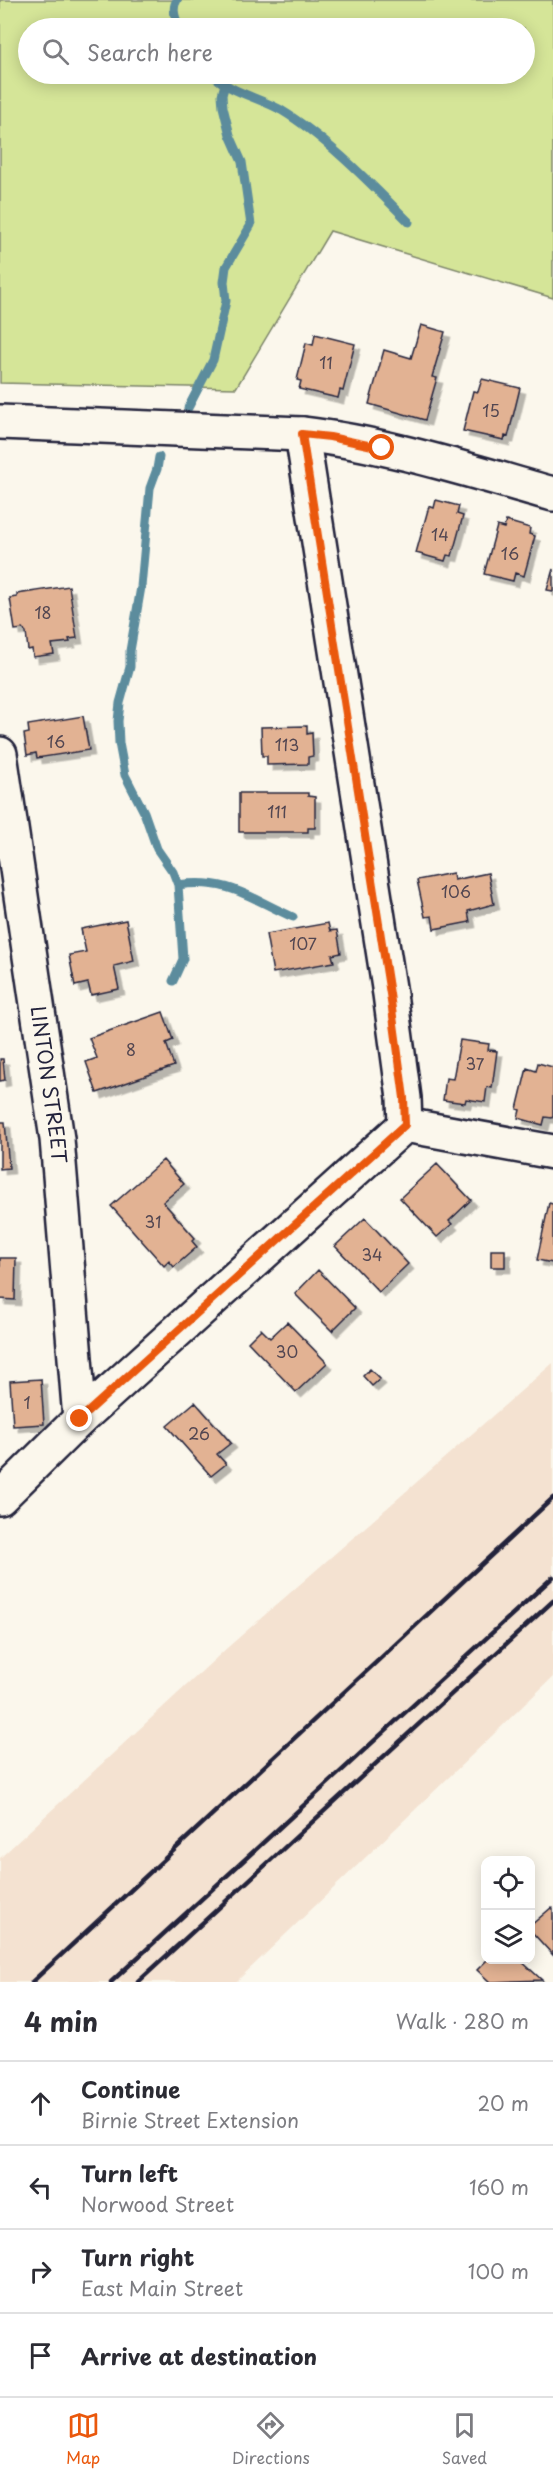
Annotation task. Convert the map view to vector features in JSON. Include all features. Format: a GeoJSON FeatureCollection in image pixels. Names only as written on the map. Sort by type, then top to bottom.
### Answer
{"type":"FeatureCollection","features":[{"type":"Feature","properties":{"kind":"street"},"geometry":{"type":"LineString","coordinates":[[0,422],[330,437],[382,448],[553,495]]}},
{"type":"Feature","properties":{"kind":"street"},"geometry":{"type":"LineString","coordinates":[[0,1498],[80,1419],[405,1125],[404,1098],[390,994],[302,434]]}},
{"type":"Feature","properties":{"kind":"street","name":"LINTON STREET"},"geometry":{"type":"LineString","coordinates":[[0,754],[57,1140],[80,1419]]}},
{"type":"Feature","properties":{"kind":"street"},"geometry":{"type":"LineString","coordinates":[[405,1125],[553,1152]]}},
{"type":"Feature","properties":{"kind":"shaded area"},"geometry":{"type":"Polygon","coordinates":[[[553,1363],[553,1677],[236,1982],[0,1982],[0,1858],[227,1648],[553,1363]]]}},
{"type":"Feature","properties":{"kind":"green space"},"geometry":{"type":"Polygon","coordinates":[[[0,0],[553,0],[553,298],[330,231],[236,388],[0,383],[0,0]]]}},
{"type":"Feature","properties":{"kind":"building"},"geometry":{"type":"Polygon","coordinates":[[[421,325],[445,332],[432,377],[437,378],[425,420],[369,404],[384,350],[411,358],[421,325]]]}},
{"type":"Feature","properties":{"kind":"building"},"geometry":{"type":"Polygon","coordinates":[[[315,334],[355,344],[343,391],[340,390],[338,398],[299,389],[301,381],[297,380],[306,343],[313,345],[315,334]]]}},
{"type":"Feature","properties":{"kind":"building"},"geometry":{"type":"Polygon","coordinates":[[[482,379],[520,388],[508,437],[505,436],[504,440],[463,431],[473,391],[478,392],[482,379]]]}},
{"type":"Feature","properties":{"kind":"building"},"geometry":{"type":"Polygon","coordinates":[[[436,500],[459,506],[457,514],[463,516],[452,556],[447,555],[445,561],[416,553],[429,506],[434,508],[436,500]]]}},
{"type":"Feature","properties":{"kind":"building"},"geometry":{"type":"Polygon","coordinates":[[[506,521],[530,528],[529,534],[535,536],[524,576],[515,573],[513,581],[484,574],[497,526],[504,528],[506,521]]]}},
{"type":"Feature","properties":{"kind":"building"},"geometry":{"type":"Polygon","coordinates":[[[553,569],[553,591],[547,590],[553,569]]]}},
{"type":"Feature","properties":{"kind":"building"},"geometry":{"type":"Polygon","coordinates":[[[69,586],[77,638],[69,639],[70,642],[52,644],[54,654],[33,657],[32,649],[28,650],[26,632],[23,629],[15,630],[10,598],[17,597],[17,594],[69,586]]]}},
{"type":"Feature","properties":{"kind":"building"},"geometry":{"type":"Polygon","coordinates":[[[83,716],[89,750],[37,758],[36,753],[27,755],[24,734],[29,733],[28,725],[83,716]]]}},
{"type":"Feature","properties":{"kind":"building"},"geometry":{"type":"Polygon","coordinates":[[[307,726],[307,734],[312,733],[313,756],[308,757],[308,764],[267,765],[267,756],[262,756],[261,727],[307,726]]]}},
{"type":"Feature","properties":{"kind":"building"},"geometry":{"type":"Polygon","coordinates":[[[239,793],[308,793],[308,796],[315,797],[315,828],[308,828],[308,832],[239,832],[239,793]]]}},
{"type":"Feature","properties":{"kind":"building"},"geometry":{"type":"Polygon","coordinates":[[[453,873],[454,880],[488,873],[494,904],[468,911],[470,922],[434,929],[432,916],[425,917],[417,880],[453,873]]]}},
{"type":"Feature","properties":{"kind":"building"},"geometry":{"type":"Polygon","coordinates":[[[126,920],[134,961],[114,966],[119,989],[91,995],[88,983],[75,986],[69,955],[86,952],[81,929],[126,920]]]}},
{"type":"Feature","properties":{"kind":"building"},"geometry":{"type":"Polygon","coordinates":[[[328,923],[330,931],[337,930],[341,953],[332,955],[334,962],[273,973],[266,934],[328,923]]]}},
{"type":"Feature","properties":{"kind":"building"},"geometry":{"type":"Polygon","coordinates":[[[163,1012],[173,1040],[166,1043],[174,1066],[97,1093],[86,1062],[97,1058],[89,1038],[163,1012]]]}},
{"type":"Feature","properties":{"kind":"building"},"geometry":{"type":"Polygon","coordinates":[[[460,1040],[489,1044],[488,1050],[497,1051],[492,1088],[487,1087],[485,1102],[466,1099],[465,1103],[443,1100],[446,1078],[453,1079],[460,1040]]]}},
{"type":"Feature","properties":{"kind":"building"},"geometry":{"type":"Polygon","coordinates":[[[0,1059],[3,1059],[5,1080],[0,1081],[0,1059]]]}},
{"type":"Feature","properties":{"kind":"building"},"geometry":{"type":"Polygon","coordinates":[[[538,1063],[553,1067],[553,1116],[552,1118],[545,1117],[543,1125],[518,1118],[520,1110],[517,1109],[527,1068],[536,1071],[538,1063]]]}},
{"type":"Feature","properties":{"kind":"building"},"geometry":{"type":"Polygon","coordinates":[[[0,1122],[5,1122],[9,1168],[0,1169],[0,1122]]]}},
{"type":"Feature","properties":{"kind":"building"},"geometry":{"type":"Polygon","coordinates":[[[163,1160],[184,1184],[163,1202],[195,1238],[192,1241],[197,1247],[174,1267],[169,1261],[164,1266],[111,1206],[163,1160]]]}},
{"type":"Feature","properties":{"kind":"building"},"geometry":{"type":"Polygon","coordinates":[[[437,1164],[471,1200],[449,1221],[452,1224],[437,1237],[400,1198],[437,1164]]]}},
{"type":"Feature","properties":{"kind":"building"},"geometry":{"type":"Polygon","coordinates":[[[549,1203],[553,1204],[553,1263],[537,1260],[549,1203]]]}},
{"type":"Feature","properties":{"kind":"building"},"geometry":{"type":"Polygon","coordinates":[[[365,1218],[408,1264],[379,1292],[335,1246],[365,1218]]]}},
{"type":"Feature","properties":{"kind":"building"},"geometry":{"type":"Polygon","coordinates":[[[491,1250],[505,1250],[505,1267],[491,1267],[491,1250]]]}},
{"type":"Feature","properties":{"kind":"building"},"geometry":{"type":"Polygon","coordinates":[[[0,1258],[16,1258],[15,1300],[0,1299],[0,1258]]]}},
{"type":"Feature","properties":{"kind":"building"},"geometry":{"type":"Polygon","coordinates":[[[318,1270],[355,1308],[332,1331],[295,1294],[318,1270]]]}},
{"type":"Feature","properties":{"kind":"building"},"geometry":{"type":"Polygon","coordinates":[[[287,1322],[327,1363],[296,1392],[248,1342],[261,1329],[270,1338],[287,1322]]]}},
{"type":"Feature","properties":{"kind":"building"},"geometry":{"type":"Polygon","coordinates":[[[370,1369],[380,1379],[372,1386],[363,1376],[370,1369]]]}},
{"type":"Feature","properties":{"kind":"building"},"geometry":{"type":"Polygon","coordinates":[[[41,1379],[44,1424],[13,1426],[10,1381],[41,1379]]]}},
{"type":"Feature","properties":{"kind":"building"},"geometry":{"type":"Polygon","coordinates":[[[195,1402],[231,1443],[217,1454],[226,1464],[211,1476],[167,1426],[195,1402]]]}},
{"type":"Feature","properties":{"kind":"building"},"geometry":{"type":"Polygon","coordinates":[[[553,1908],[553,1955],[535,1935],[535,1922],[553,1908]]]}},
{"type":"Feature","properties":{"kind":"building"},"geometry":{"type":"Polygon","coordinates":[[[483,1964],[524,1964],[542,1980],[490,1982],[477,1970],[483,1964]]]}},
{"type":"Feature","properties":{"kind":"waterway"},"geometry":{"type":"LineString","coordinates":[[175,18],[174,10],[177,0]]}},
{"type":"Feature","properties":{"kind":"waterway"},"geometry":{"type":"LineString","coordinates":[[225,84],[281,110],[298,121],[348,162],[409,222]]}},
{"type":"Feature","properties":{"kind":"waterway"},"geometry":{"type":"LineString","coordinates":[[188,408],[213,360],[226,301],[224,282],[226,267],[251,225],[242,162],[230,135],[223,107],[222,95],[225,84]]}},
{"type":"Feature","properties":{"kind":"waterway"},"geometry":{"type":"LineString","coordinates":[[159,457],[150,488],[141,587],[130,651],[130,667],[120,703],[118,721],[119,743],[125,775],[144,812],[157,849],[173,872],[178,885],[183,959],[173,981]]}},
{"type":"Feature","properties":{"kind":"waterway"},"geometry":{"type":"LineString","coordinates":[[178,885],[211,884],[225,887],[293,917]]}},
{"type":"Feature","properties":{"kind":"railway"},"geometry":{"type":"LineString","coordinates":[[32,1982],[553,1498]]}},
{"type":"Feature","properties":{"kind":"railway"},"geometry":{"type":"LineString","coordinates":[[111,1982],[553,1577]]}},
{"type":"Feature","properties":{"kind":"railway"},"geometry":{"type":"LineString","coordinates":[[138,1982],[553,1601]]}},
{"type":"Feature","properties":{"kind":"route"},"geometry":{"type":"LineString","coordinates":[[80,1419],[405,1125],[404,1098],[390,994],[302,434],[330,437],[382,448]]}}]}
